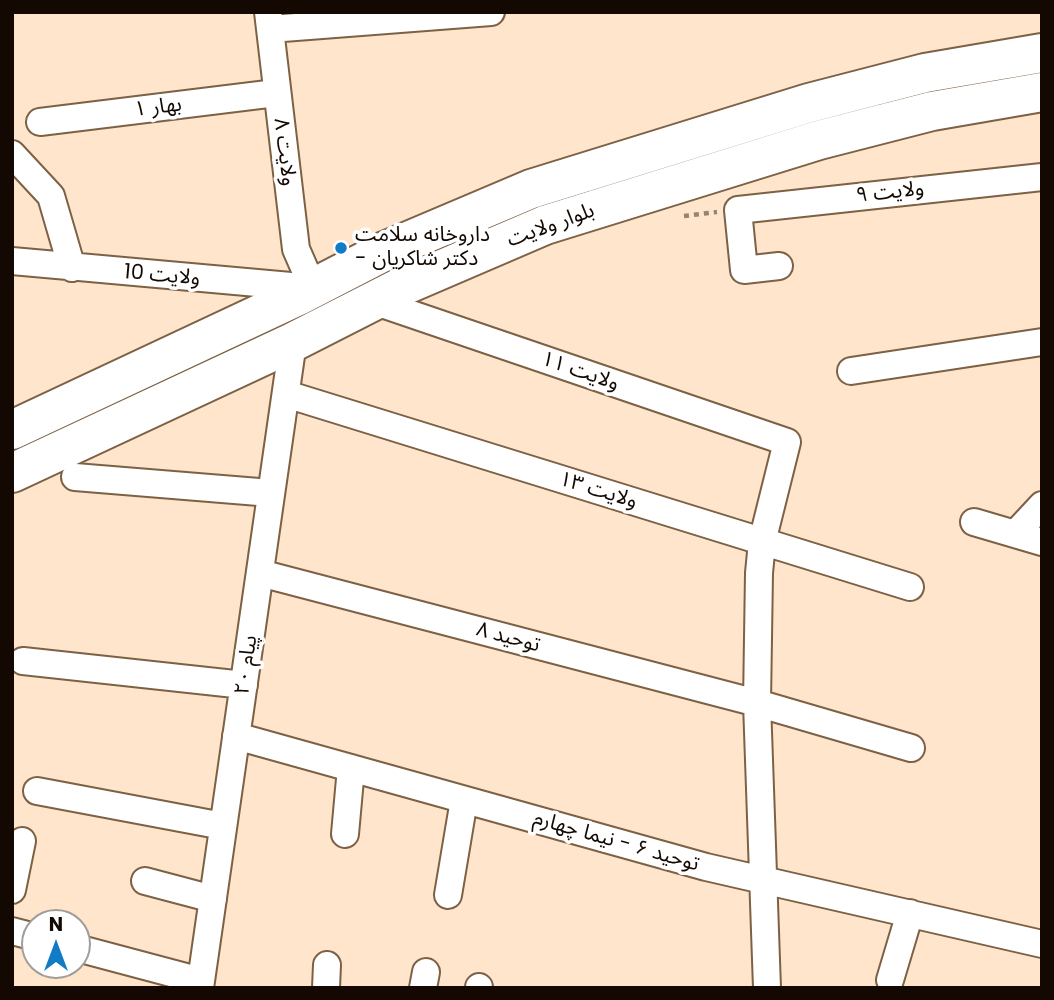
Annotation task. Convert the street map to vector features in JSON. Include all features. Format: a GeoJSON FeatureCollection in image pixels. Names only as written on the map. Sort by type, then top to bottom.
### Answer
{"type":"FeatureCollection","features":[{"type":"Feature","properties":{"kind":"main road","name":"بلوار ولایت"},"geometry":{"type":"LineString","coordinates":[[12,430],[313,288],[387,250],[531,189],[809,103],[912,77],[1042,53]]}},
{"type":"Feature","properties":{"kind":"main road","name":"بلوار ولایت"},"geometry":{"type":"LineString","coordinates":[[12,473],[293,342],[403,286],[545,225],[819,140],[932,111],[1042,92]]}},
{"type":"Feature","properties":{"kind":"street"},"geometry":{"type":"LineString","coordinates":[[269,20],[491,12]]}},
{"type":"Feature","properties":{"kind":"street","name":"ولایت ۸"},"geometry":{"type":"LineString","coordinates":[[269,20],[296,249],[313,288]]}},
{"type":"Feature","properties":{"kind":"street","name":"بهار ۱"},"geometry":{"type":"LineString","coordinates":[[40,122],[276,93]]}},
{"type":"Feature","properties":{"kind":"street"},"geometry":{"type":"LineString","coordinates":[[12,154],[51,196],[72,268]]}},
{"type":"Feature","properties":{"kind":"street","name":"ولایت ۹"},"geometry":{"type":"LineString","coordinates":[[779,266],[744,270],[738,210],[1042,177]]}},
{"type":"Feature","properties":{"kind":"street","name":"ولایت 10"},"geometry":{"type":"LineString","coordinates":[[12,261],[313,288]]}},
{"type":"Feature","properties":{"kind":"street","name":"ولایت ۱۱"},"geometry":{"type":"LineString","coordinates":[[373,301],[787,442],[762,542]]}},
{"type":"Feature","properties":{"kind":"street","name":"پیام ۲۰"},"geometry":{"type":"LineString","coordinates":[[201,984],[293,342]]}},
{"type":"Feature","properties":{"kind":"street"},"geometry":{"type":"LineString","coordinates":[[851,371],[1042,342]]}},
{"type":"Feature","properties":{"kind":"street","name":"ولایت ۱۳"},"geometry":{"type":"LineString","coordinates":[[285,394],[910,587]]}},
{"type":"Feature","properties":{"kind":"street"},"geometry":{"type":"LineString","coordinates":[[75,477],[271,493]]}},
{"type":"Feature","properties":{"kind":"street"},"geometry":{"type":"LineString","coordinates":[[1015,534],[1042,505]]}},
{"type":"Feature","properties":{"kind":"street"},"geometry":{"type":"LineString","coordinates":[[974,522],[1042,542]]}},
{"type":"Feature","properties":{"kind":"street"},"geometry":{"type":"LineString","coordinates":[[762,542],[757,703],[767,988]]}},
{"type":"Feature","properties":{"kind":"street","name":"توحید ۸"},"geometry":{"type":"LineString","coordinates":[[260,573],[757,703],[911,748]]}},
{"type":"Feature","properties":{"kind":"street"},"geometry":{"type":"LineString","coordinates":[[23,661],[244,685]]}},
{"type":"Feature","properties":{"kind":"street","name":"توحید ۶ - نیما چهارم"},"geometry":{"type":"LineString","coordinates":[[236,736],[706,867],[1042,944]]}},
{"type":"Feature","properties":{"kind":"street"},"geometry":{"type":"LineString","coordinates":[[345,834],[351,768]]}},
{"type":"Feature","properties":{"kind":"street"},"geometry":{"type":"LineString","coordinates":[[37,791],[223,826]]}},
{"type":"Feature","properties":{"kind":"street"},"geometry":{"type":"LineString","coordinates":[[447,895],[464,800]]}},
{"type":"Feature","properties":{"kind":"street"},"geometry":{"type":"LineString","coordinates":[[12,890],[22,841]]}},
{"type":"Feature","properties":{"kind":"street"},"geometry":{"type":"LineString","coordinates":[[145,881],[213,900]]}},
{"type":"Feature","properties":{"kind":"street"},"geometry":{"type":"LineString","coordinates":[[890,980],[910,913]]}},
{"type":"Feature","properties":{"kind":"street"},"geometry":{"type":"LineString","coordinates":[[91,952],[201,984]]}},
{"type":"Feature","properties":{"kind":"place","name":"داروخانه سلامت - دکتر شاکریان"},"geometry":{"type":"Point","coordinates":[341,248]}}]}
